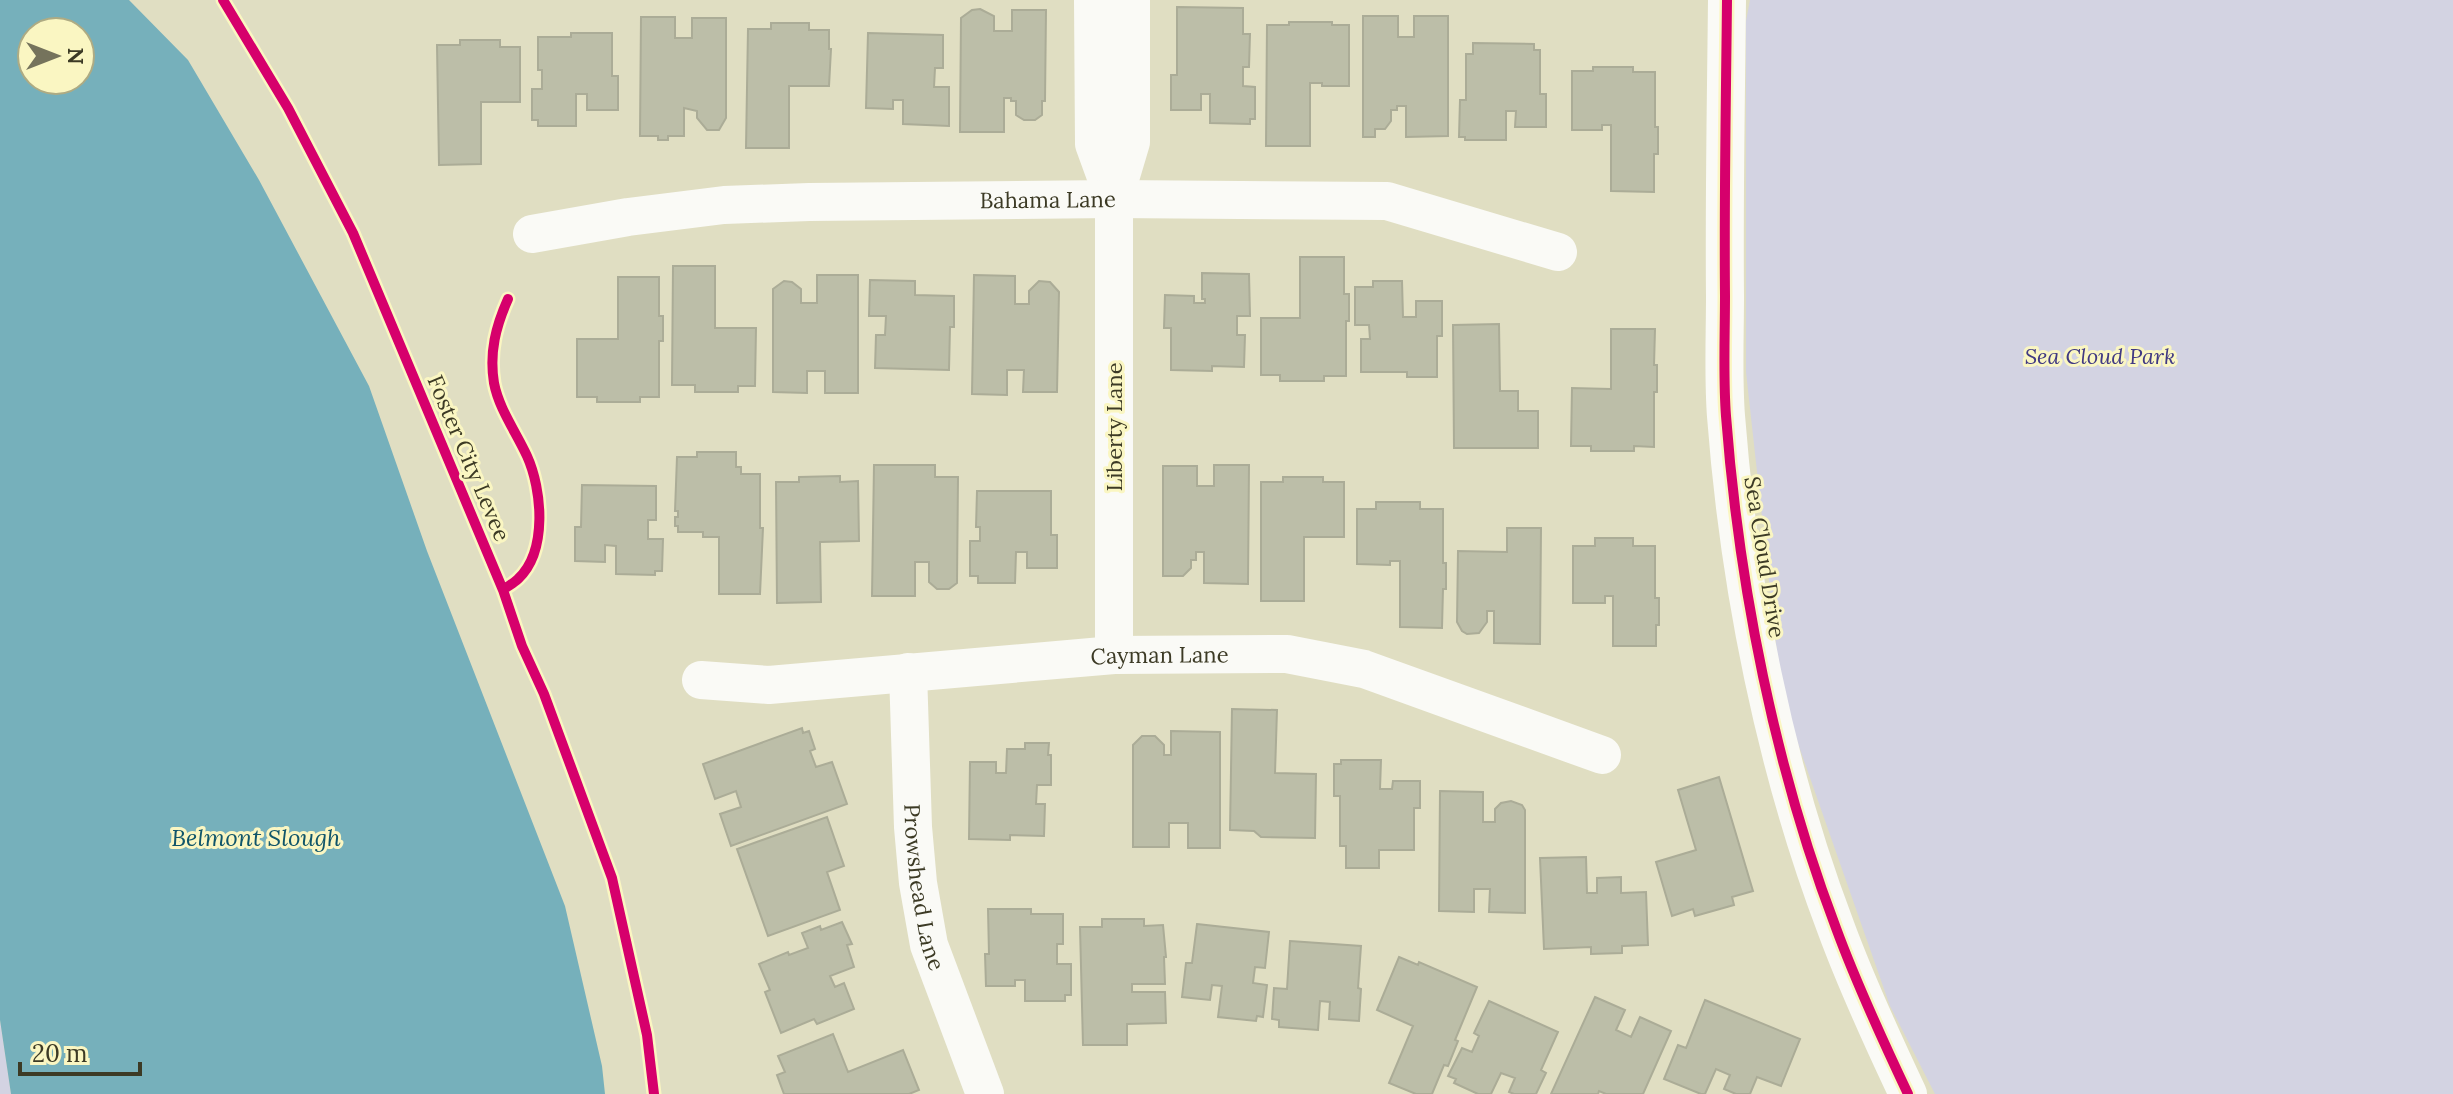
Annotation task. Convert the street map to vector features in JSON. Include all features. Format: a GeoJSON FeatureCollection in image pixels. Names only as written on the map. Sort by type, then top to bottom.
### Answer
{"type":"FeatureCollection","features":[{"type":"Feature","properties":{"kind":"street","name":"Liberty Lane"},"geometry":{"type":"LineString","coordinates":[[1093,0],[1094,144],[1114,199]]}},
{"type":"Feature","properties":{"kind":"street","name":"Liberty Lane"},"geometry":{"type":"LineString","coordinates":[[1114,655],[1114,199],[1131,142],[1131,0]]}},
{"type":"Feature","properties":{"kind":"street","name":"Sea Cloud Drive"},"geometry":{"type":"LineString","coordinates":[[1727,0],[1725,413],[1739,539],[1752,620],[1776,730],[1807,844],[1874,1023],[1908,1094]]}},
{"type":"Feature","properties":{"kind":"street","name":"Bahama Lane"},"geometry":{"type":"LineString","coordinates":[[532,234],[628,217],[724,205],[1114,199],[1387,201],[1558,252]]}},
{"type":"Feature","properties":{"kind":"street","name":"Cayman Lane"},"geometry":{"type":"LineString","coordinates":[[701,680],[769,685],[1114,655],[1287,654],[1379,675],[1602,755]]}},
{"type":"Feature","properties":{"kind":"street","name":"Prowshead Lane"},"geometry":{"type":"LineString","coordinates":[[908,672],[913,827],[918,883],[929,945],[985,1094]]}},
{"type":"Feature","properties":{"kind":"green space","name":"Sea Cloud Park"},"geometry":{"type":"Polygon","coordinates":[[[1750,0],[2453,0],[2453,1094],[1935,1094],[1890,1006],[1782,698],[1746,372],[1746,21],[1750,0]]]}},
{"type":"Feature","properties":{"kind":"green space"},"geometry":{"type":"Polygon","coordinates":[[[0,1020],[11,1094],[0,1094],[0,1020]]]}},
{"type":"Feature","properties":{"kind":"water","name":"Belmont Slough"},"geometry":{"type":"Polygon","coordinates":[[[0,0],[129,0],[188,60],[259,180],[369,386],[427,551],[565,906],[602,1066],[605,1094],[11,1094],[0,1020],[0,0]]]}},
{"type":"Feature","properties":{"kind":"building"},"geometry":{"type":"Polygon","coordinates":[[[1177,7],[1243,8],[1243,34],[1250,34],[1249,67],[1243,67],[1243,86],[1255,87],[1255,119],[1250,119],[1250,124],[1210,123],[1210,94],[1201,94],[1201,110],[1171,110],[1171,75],[1177,75],[1177,7]]]}},
{"type":"Feature","properties":{"kind":"building"},"geometry":{"type":"Polygon","coordinates":[[[980,9],[994,16],[994,31],[1012,31],[1012,10],[1046,10],[1045,101],[1042,101],[1042,115],[1035,120],[1024,120],[1016,115],[1016,101],[1004,98],[1004,132],[960,132],[961,18],[972,10],[980,9]]]}},
{"type":"Feature","properties":{"kind":"building"},"geometry":{"type":"Polygon","coordinates":[[[1363,16],[1398,16],[1398,37],[1414,37],[1414,16],[1448,16],[1448,136],[1406,137],[1406,106],[1397,106],[1397,110],[1391,110],[1391,121],[1385,129],[1375,129],[1375,137],[1363,137],[1363,16]]]}},
{"type":"Feature","properties":{"kind":"building"},"geometry":{"type":"Polygon","coordinates":[[[641,17],[675,17],[675,38],[692,38],[692,18],[726,18],[726,118],[719,130],[707,130],[697,118],[697,111],[684,108],[684,136],[668,136],[668,140],[658,140],[658,136],[640,136],[641,17]]]}},
{"type":"Feature","properties":{"kind":"building"},"geometry":{"type":"Polygon","coordinates":[[[1289,22],[1349,25],[1349,86],[1310,83],[1310,146],[1266,146],[1267,25],[1289,25],[1289,22]]]}},
{"type":"Feature","properties":{"kind":"building"},"geometry":{"type":"Polygon","coordinates":[[[771,23],[809,23],[809,30],[829,30],[829,86],[789,86],[789,148],[746,148],[748,29],[771,29],[771,23]]]}},
{"type":"Feature","properties":{"kind":"building"},"geometry":{"type":"Polygon","coordinates":[[[571,33],[612,33],[612,76],[618,76],[618,110],[587,110],[587,94],[576,94],[576,126],[538,126],[538,120],[532,120],[532,89],[542,89],[542,70],[538,70],[538,37],[571,37],[571,33]]]}},
{"type":"Feature","properties":{"kind":"building"},"geometry":{"type":"Polygon","coordinates":[[[868,33],[943,35],[943,68],[935,68],[934,87],[949,87],[949,126],[903,124],[903,100],[893,100],[893,109],[866,108],[868,33]]]}},
{"type":"Feature","properties":{"kind":"building"},"geometry":{"type":"Polygon","coordinates":[[[460,40],[500,40],[500,47],[520,47],[520,102],[481,102],[481,164],[439,165],[437,45],[460,45],[460,40]]]}},
{"type":"Feature","properties":{"kind":"building"},"geometry":{"type":"Polygon","coordinates":[[[1473,43],[1534,44],[1534,50],[1540,50],[1540,94],[1546,94],[1546,127],[1515,127],[1516,111],[1506,111],[1506,140],[1465,140],[1465,137],[1459,137],[1460,100],[1466,100],[1466,54],[1473,54],[1473,43]]]}},
{"type":"Feature","properties":{"kind":"building"},"geometry":{"type":"Polygon","coordinates":[[[1593,67],[1633,67],[1633,72],[1655,72],[1658,154],[1654,154],[1654,192],[1611,191],[1611,125],[1602,125],[1602,130],[1572,130],[1572,71],[1593,71],[1593,67]]]}},
{"type":"Feature","properties":{"kind":"building"},"geometry":{"type":"Polygon","coordinates":[[[1300,257],[1344,257],[1344,294],[1349,294],[1346,376],[1324,376],[1324,381],[1280,381],[1280,375],[1261,375],[1261,318],[1300,318],[1300,257]]]}},
{"type":"Feature","properties":{"kind":"building"},"geometry":{"type":"Polygon","coordinates":[[[673,266],[715,266],[715,328],[756,328],[755,386],[738,386],[738,392],[695,392],[695,385],[672,385],[673,266]]]}},
{"type":"Feature","properties":{"kind":"building"},"geometry":{"type":"Polygon","coordinates":[[[1202,273],[1249,274],[1250,316],[1237,316],[1237,335],[1245,335],[1244,367],[1212,366],[1212,371],[1171,370],[1171,328],[1164,328],[1165,295],[1194,296],[1194,303],[1205,303],[1202,299],[1202,273]]]}},
{"type":"Feature","properties":{"kind":"building"},"geometry":{"type":"Polygon","coordinates":[[[817,275],[858,275],[858,393],[825,393],[825,371],[807,371],[807,393],[773,392],[773,289],[784,281],[792,282],[801,289],[801,303],[817,303],[817,275]]]}},
{"type":"Feature","properties":{"kind":"building"},"geometry":{"type":"Polygon","coordinates":[[[974,275],[1015,276],[1015,304],[1029,304],[1029,291],[1039,281],[1050,282],[1059,292],[1057,392],[1023,392],[1024,370],[1007,370],[1007,395],[972,394],[974,275]]]}},
{"type":"Feature","properties":{"kind":"building"},"geometry":{"type":"Polygon","coordinates":[[[618,277],[659,277],[659,316],[663,316],[663,341],[659,341],[659,397],[640,397],[640,402],[597,402],[597,397],[577,397],[577,339],[618,339],[618,277]]]}},
{"type":"Feature","properties":{"kind":"building"},"geometry":{"type":"Polygon","coordinates":[[[870,280],[915,281],[915,295],[954,296],[949,370],[875,368],[876,335],[885,335],[886,316],[869,316],[870,280]]]}},
{"type":"Feature","properties":{"kind":"building"},"geometry":{"type":"Polygon","coordinates":[[[1373,281],[1402,281],[1403,317],[1416,317],[1416,301],[1442,301],[1442,336],[1437,336],[1437,377],[1407,377],[1407,372],[1361,372],[1361,339],[1370,339],[1369,325],[1355,325],[1355,287],[1373,287],[1373,281]]]}},
{"type":"Feature","properties":{"kind":"building"},"geometry":{"type":"Polygon","coordinates":[[[1499,324],[1500,391],[1518,391],[1518,411],[1538,411],[1538,448],[1454,448],[1453,325],[1499,324]]]}},
{"type":"Feature","properties":{"kind":"building"},"geometry":{"type":"Polygon","coordinates":[[[1611,329],[1655,329],[1657,392],[1654,392],[1654,447],[1634,446],[1634,451],[1591,451],[1591,446],[1571,446],[1572,388],[1611,389],[1611,329]]]}},
{"type":"Feature","properties":{"kind":"building"},"geometry":{"type":"Polygon","coordinates":[[[697,452],[736,452],[736,467],[741,467],[741,474],[760,474],[760,528],[763,528],[760,594],[719,594],[719,537],[703,537],[703,532],[678,532],[678,526],[675,526],[675,517],[678,517],[678,511],[675,511],[677,457],[697,457],[697,452]]]}},
{"type":"Feature","properties":{"kind":"building"},"geometry":{"type":"Polygon","coordinates":[[[874,465],[935,465],[935,477],[958,477],[957,583],[949,589],[937,589],[929,582],[929,562],[915,562],[915,596],[872,596],[874,465]]]}},
{"type":"Feature","properties":{"kind":"building"},"geometry":{"type":"Polygon","coordinates":[[[1214,465],[1249,465],[1248,584],[1204,583],[1204,552],[1196,552],[1196,560],[1191,560],[1191,568],[1183,576],[1163,576],[1163,466],[1197,466],[1197,486],[1214,486],[1214,465]]]}},
{"type":"Feature","properties":{"kind":"building"},"geometry":{"type":"Polygon","coordinates":[[[840,476],[840,482],[858,481],[859,541],[820,542],[821,602],[777,603],[776,482],[799,482],[799,477],[840,476]]]}},
{"type":"Feature","properties":{"kind":"building"},"geometry":{"type":"Polygon","coordinates":[[[1283,477],[1323,477],[1323,482],[1344,482],[1344,537],[1304,537],[1304,601],[1261,601],[1261,482],[1283,482],[1283,477]]]}},
{"type":"Feature","properties":{"kind":"building"},"geometry":{"type":"Polygon","coordinates":[[[582,485],[656,486],[656,520],[648,520],[648,539],[663,539],[662,571],[655,571],[655,575],[616,574],[616,546],[605,545],[605,562],[575,561],[575,527],[581,527],[582,485]]]}},
{"type":"Feature","properties":{"kind":"building"},"geometry":{"type":"Polygon","coordinates":[[[977,491],[1051,491],[1051,535],[1057,535],[1057,568],[1027,568],[1027,552],[1016,552],[1015,583],[978,583],[978,576],[970,576],[970,541],[980,541],[980,527],[976,527],[977,491]]]}},
{"type":"Feature","properties":{"kind":"building"},"geometry":{"type":"Polygon","coordinates":[[[1376,502],[1420,502],[1420,509],[1443,509],[1446,589],[1443,589],[1442,628],[1400,627],[1400,561],[1390,561],[1390,565],[1357,564],[1357,509],[1376,509],[1376,502]]]}},
{"type":"Feature","properties":{"kind":"building"},"geometry":{"type":"Polygon","coordinates":[[[1507,528],[1541,528],[1540,644],[1494,643],[1494,611],[1487,611],[1487,622],[1479,633],[1467,634],[1457,622],[1458,551],[1507,552],[1507,528]]]}},
{"type":"Feature","properties":{"kind":"building"},"geometry":{"type":"Polygon","coordinates":[[[1595,538],[1633,538],[1633,546],[1655,546],[1655,598],[1659,598],[1656,646],[1613,646],[1613,596],[1605,596],[1605,603],[1573,603],[1573,546],[1595,546],[1595,538]]]}},
{"type":"Feature","properties":{"kind":"building"},"geometry":{"type":"Polygon","coordinates":[[[1232,709],[1277,710],[1275,773],[1316,774],[1315,838],[1261,837],[1254,831],[1230,830],[1232,709]]]}},
{"type":"Feature","properties":{"kind":"building"},"geometry":{"type":"Polygon","coordinates":[[[802,728],[803,733],[809,731],[815,749],[810,751],[816,767],[832,762],[847,804],[731,846],[720,814],[741,807],[736,791],[715,799],[703,764],[802,728]]]}},
{"type":"Feature","properties":{"kind":"building"},"geometry":{"type":"Polygon","coordinates":[[[1171,731],[1220,732],[1220,848],[1188,848],[1188,823],[1169,823],[1169,847],[1133,847],[1133,745],[1142,736],[1155,736],[1164,745],[1164,755],[1171,755],[1171,731]]]}},
{"type":"Feature","properties":{"kind":"building"},"geometry":{"type":"Polygon","coordinates":[[[1025,743],[1049,743],[1051,785],[1037,785],[1036,804],[1045,804],[1044,836],[1010,835],[1010,840],[969,839],[970,762],[996,762],[996,773],[1006,773],[1007,749],[1025,749],[1025,743]]]}},
{"type":"Feature","properties":{"kind":"building"},"geometry":{"type":"Polygon","coordinates":[[[1341,760],[1381,760],[1380,789],[1392,789],[1393,781],[1420,781],[1420,808],[1414,808],[1414,850],[1379,850],[1379,868],[1346,868],[1346,846],[1340,846],[1340,796],[1334,796],[1334,764],[1341,764],[1341,760]]]}},
{"type":"Feature","properties":{"kind":"building"},"geometry":{"type":"Polygon","coordinates":[[[1719,777],[1753,891],[1732,897],[1734,905],[1695,916],[1693,909],[1672,916],[1656,862],[1696,850],[1678,790],[1719,777]]]}},
{"type":"Feature","properties":{"kind":"building"},"geometry":{"type":"Polygon","coordinates":[[[1440,791],[1483,792],[1483,822],[1495,822],[1495,809],[1501,803],[1511,801],[1522,805],[1525,810],[1525,913],[1489,912],[1490,889],[1474,889],[1474,912],[1439,911],[1440,791]]]}},
{"type":"Feature","properties":{"kind":"building"},"geometry":{"type":"Polygon","coordinates":[[[827,817],[844,866],[827,872],[840,910],[768,936],[737,849],[827,817]]]}},
{"type":"Feature","properties":{"kind":"building"},"geometry":{"type":"Polygon","coordinates":[[[1586,857],[1587,893],[1597,893],[1597,878],[1621,877],[1621,893],[1646,892],[1648,945],[1622,946],[1622,953],[1591,954],[1591,947],[1544,949],[1540,858],[1586,857]]]}},
{"type":"Feature","properties":{"kind":"building"},"geometry":{"type":"Polygon","coordinates":[[[988,909],[1031,909],[1031,914],[1063,914],[1063,944],[1057,944],[1057,964],[1071,964],[1071,995],[1065,995],[1065,1001],[1025,1001],[1025,980],[1015,980],[1015,986],[986,986],[988,909]]]}},
{"type":"Feature","properties":{"kind":"building"},"geometry":{"type":"Polygon","coordinates":[[[1102,919],[1144,919],[1144,926],[1163,925],[1165,984],[1132,984],[1132,992],[1165,992],[1166,1023],[1127,1024],[1127,1045],[1083,1045],[1080,927],[1102,927],[1102,919]]]}},
{"type":"Feature","properties":{"kind":"building"},"geometry":{"type":"Polygon","coordinates":[[[842,922],[852,944],[847,945],[854,967],[830,976],[835,987],[844,983],[854,1009],[817,1024],[814,1019],[781,1033],[765,992],[770,990],[759,964],[788,952],[789,955],[808,948],[802,933],[842,922]]]}},
{"type":"Feature","properties":{"kind":"building"},"geometry":{"type":"Polygon","coordinates":[[[1197,924],[1269,932],[1265,968],[1255,967],[1253,983],[1267,985],[1263,1017],[1257,1016],[1256,1021],[1218,1017],[1222,986],[1212,985],[1210,1000],[1182,997],[1186,963],[1192,963],[1197,924]]]}},
{"type":"Feature","properties":{"kind":"building"},"geometry":{"type":"Polygon","coordinates":[[[1290,941],[1361,946],[1359,1021],[1329,1019],[1330,1002],[1320,1001],[1318,1030],[1279,1027],[1279,1020],[1272,1019],[1274,988],[1287,989],[1290,941]]]}},
{"type":"Feature","properties":{"kind":"building"},"geometry":{"type":"Polygon","coordinates":[[[1399,957],[1418,965],[1419,962],[1477,987],[1448,1066],[1444,1065],[1432,1094],[1416,1094],[1389,1083],[1413,1026],[1377,1010],[1399,957]]]}},
{"type":"Feature","properties":{"kind":"building"},"geometry":{"type":"Polygon","coordinates":[[[1595,997],[1625,1010],[1616,1030],[1631,1037],[1640,1017],[1671,1031],[1643,1094],[1606,1094],[1599,1091],[1598,1094],[1551,1094],[1595,997]]]}},
{"type":"Feature","properties":{"kind":"building"},"geometry":{"type":"Polygon","coordinates":[[[1705,1000],[1800,1039],[1781,1086],[1757,1077],[1750,1094],[1736,1094],[1724,1089],[1730,1075],[1716,1069],[1705,1094],[1664,1079],[1678,1045],[1686,1048],[1705,1000]]]}},
{"type":"Feature","properties":{"kind":"building"},"geometry":{"type":"Polygon","coordinates":[[[1489,1001],[1558,1032],[1541,1070],[1546,1073],[1536,1094],[1509,1092],[1515,1078],[1501,1073],[1491,1094],[1478,1094],[1454,1083],[1456,1079],[1448,1076],[1462,1048],[1472,1052],[1479,1036],[1474,1033],[1489,1001]]]}},
{"type":"Feature","properties":{"kind":"building"},"geometry":{"type":"Polygon","coordinates":[[[833,1034],[848,1072],[903,1050],[919,1090],[909,1094],[784,1094],[777,1075],[785,1072],[778,1056],[833,1034]]]}},
{"type":"Feature","properties":{"kind":"cycle path","name":"Foster City Levee"},"geometry":{"type":"LineString","coordinates":[[223,0],[288,108],[353,233],[544,694],[612,878],[647,1035],[654,1094]]}},
{"type":"Feature","properties":{"kind":"cycle path"},"geometry":{"type":"LineString","coordinates":[[1727,0],[1725,401],[1732,481],[1750,611],[1778,741],[1814,867],[1852,970],[1908,1094]]}},
{"type":"Feature","properties":{"kind":"cycle path"},"geometry":{"type":"LineString","coordinates":[[503,590],[528,567],[538,536],[539,519],[539,502],[532,470],[494,383],[492,361],[495,340],[508,299]]}}]}
